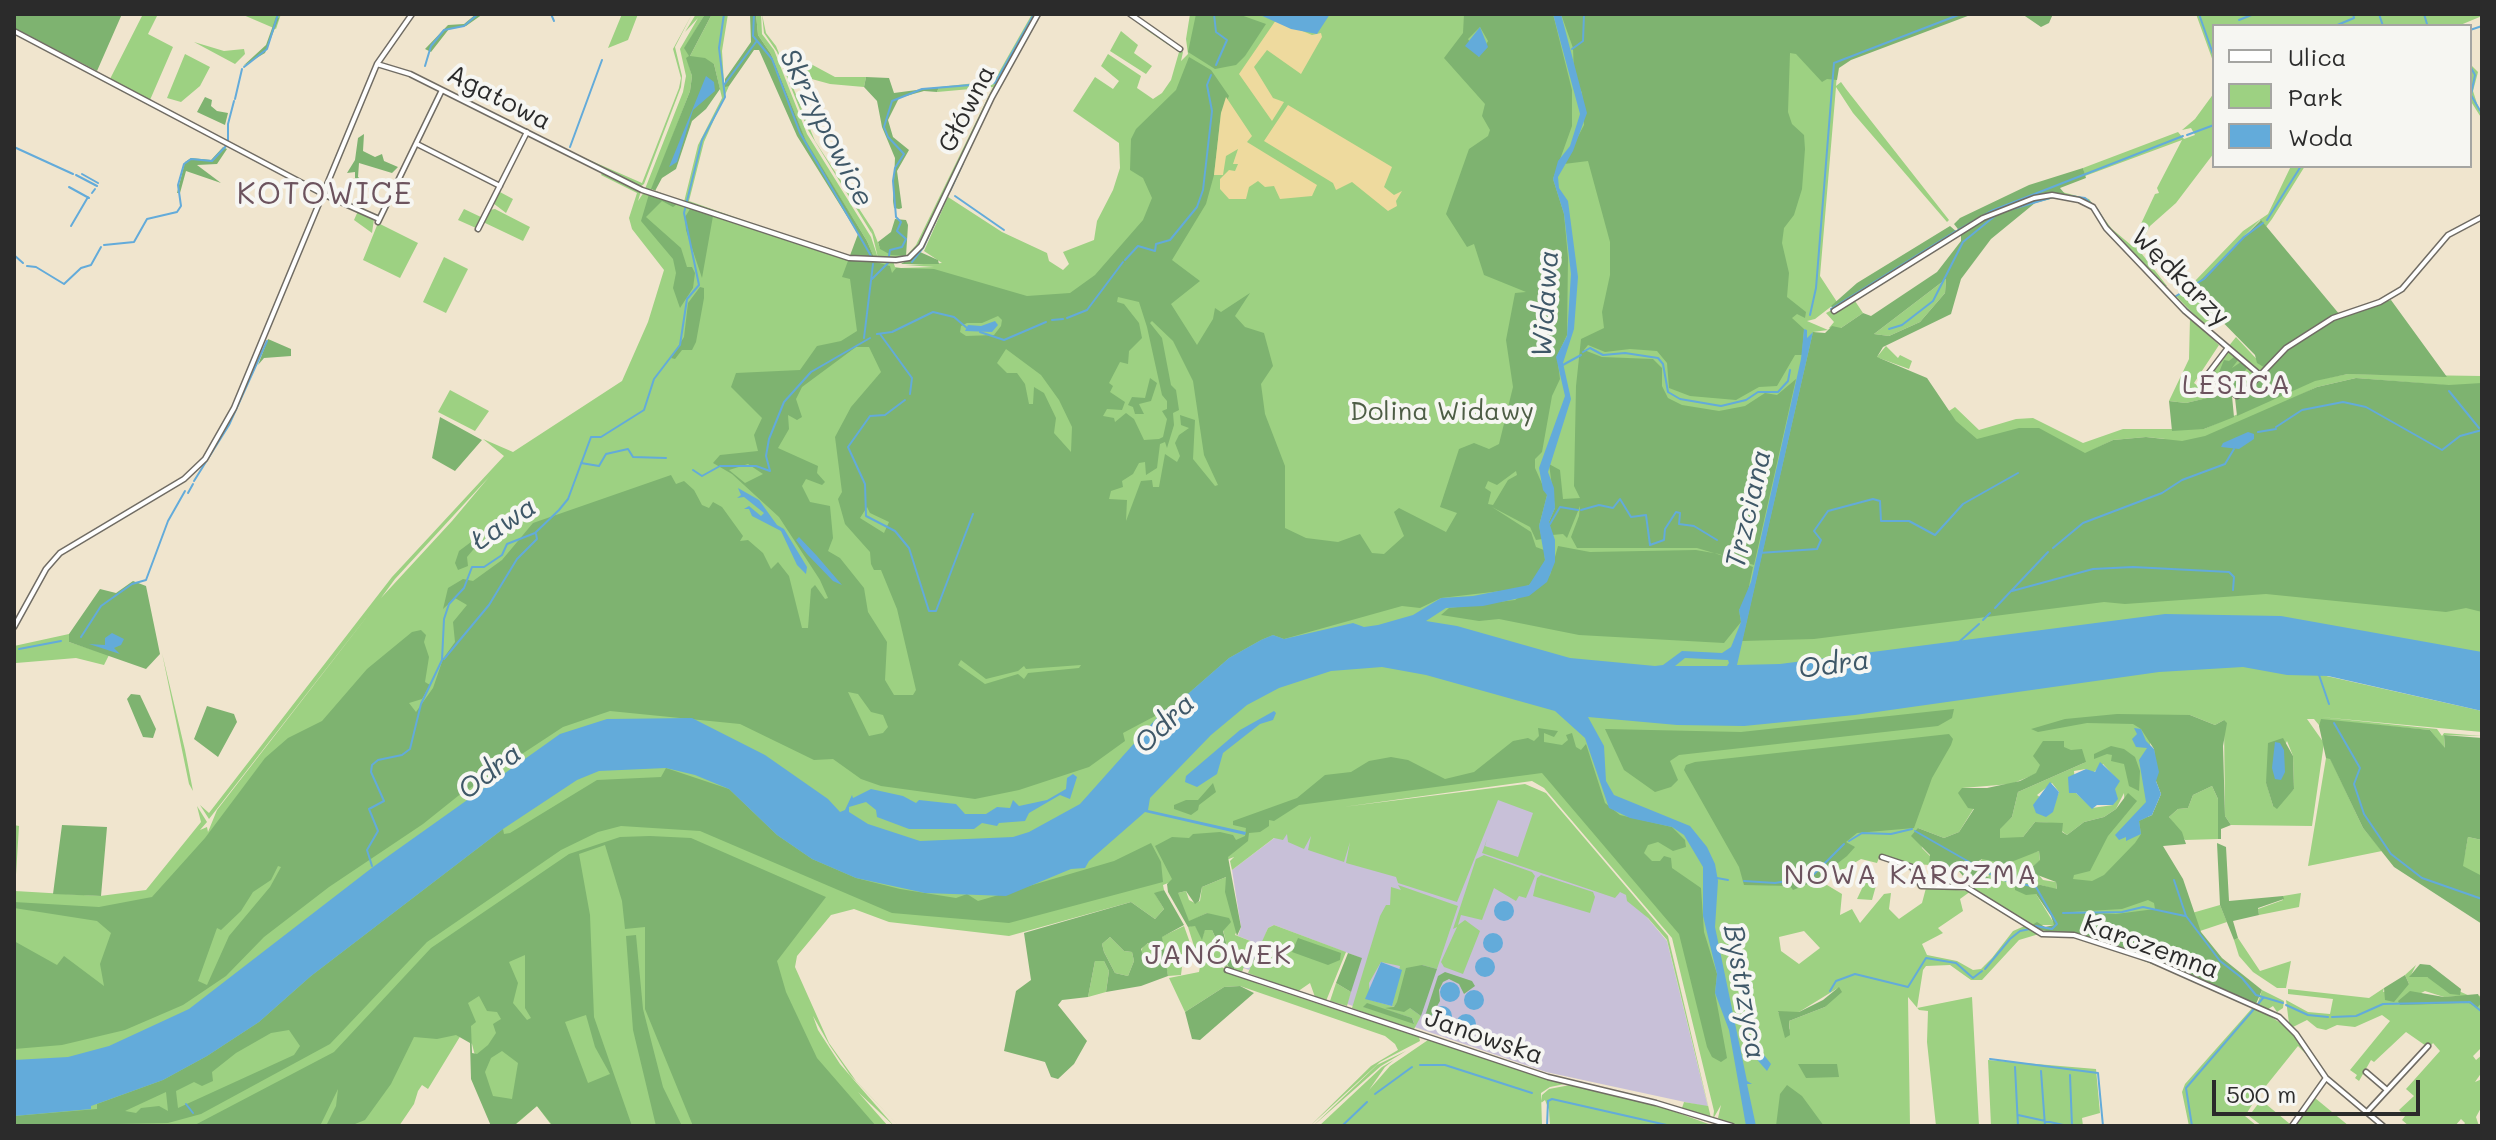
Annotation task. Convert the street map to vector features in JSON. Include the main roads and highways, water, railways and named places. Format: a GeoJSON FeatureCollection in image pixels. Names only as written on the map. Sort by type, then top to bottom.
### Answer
{"type":"FeatureCollection","features":[{"type":"Feature","properties":{"kind":"water"},"geometry":{"type":"Polygon","coordinates":[[[1258,14],[1330,14],[1317,34],[1291,29],[1258,14]]]}},
{"type":"Feature","properties":{"kind":"water","name":"Odra"},"geometry":{"type":"Polygon","coordinates":[[[1553,14],[1561,14],[1587,113],[1573,151],[1558,177],[1559,188],[1568,201],[1578,277],[1574,329],[1563,363],[1571,399],[1548,472],[1554,488],[1555,508],[1549,522],[1555,540],[1555,562],[1547,582],[1529,596],[1483,606],[1446,608],[1426,621],[1457,626],[1570,658],[1655,666],[1663,665],[1682,651],[1722,653],[1731,647],[1741,622],[1739,610],[1751,582],[1801,359],[1804,329],[1807,330],[1807,338],[1813,332],[1737,665],[1780,664],[2165,614],[2281,616],[2482,652],[2482,711],[2328,676],[2287,675],[2243,667],[2159,672],[1855,715],[1744,726],[1677,725],[1588,717],[1604,746],[1606,781],[1614,795],[1690,826],[1707,847],[1715,864],[1718,881],[1715,927],[1747,1081],[1752,1084],[1747,1084],[1756,1126],[1746,1126],[1729,1030],[1715,993],[1717,974],[1703,916],[1703,867],[1684,835],[1672,827],[1630,818],[1609,808],[1585,738],[1555,711],[1426,675],[1382,667],[1331,671],[1279,688],[1247,705],[1211,735],[1150,798],[1148,810],[1246,832],[1245,835],[1145,812],[1085,868],[1071,869],[1006,896],[925,893],[856,878],[812,859],[777,835],[729,789],[695,775],[666,768],[599,771],[577,780],[503,829],[311,976],[259,1022],[207,1056],[163,1080],[91,1106],[91,1109],[14,1116],[14,1060],[68,1057],[109,1046],[189,1009],[373,867],[560,734],[607,719],[692,718],[765,755],[828,799],[840,812],[845,810],[852,795],[853,798],[871,789],[903,796],[916,803],[919,800],[956,804],[965,814],[986,814],[997,807],[1010,808],[1013,800],[1019,806],[1047,800],[1066,789],[1067,778],[1073,774],[1077,777],[1070,799],[1060,795],[1029,813],[1025,821],[999,823],[997,826],[982,823],[974,829],[909,829],[877,817],[876,810],[866,802],[849,807],[849,812],[868,824],[920,841],[1013,837],[1029,832],[1080,804],[1163,711],[1174,706],[1229,658],[1261,640],[1273,635],[1284,639],[1353,623],[1364,627],[1378,625],[1413,615],[1441,598],[1473,596],[1529,585],[1545,560],[1539,526],[1547,495],[1543,490],[1539,468],[1565,396],[1556,357],[1567,336],[1571,274],[1564,214],[1553,179],[1558,161],[1570,146],[1580,114],[1553,14]],[[1685,658],[1675,666],[1727,666],[1728,660],[1685,658]]]}},
{"type":"Feature","properties":{"kind":"water"},"geometry":{"type":"Polygon","coordinates":[[[1480,27],[1488,47],[1479,57],[1465,46],[1480,27]]]}},
{"type":"Feature","properties":{"kind":"water"},"geometry":{"type":"Polygon","coordinates":[[[706,76],[714,82],[715,91],[693,110],[677,162],[669,167],[706,76]]]}},
{"type":"Feature","properties":{"kind":"water"},"geometry":{"type":"Polygon","coordinates":[[[995,321],[998,325],[992,332],[965,331],[968,325],[981,326],[995,321]]]}},
{"type":"Feature","properties":{"kind":"water"},"geometry":{"type":"Polygon","coordinates":[[[2248,432],[2254,434],[2254,439],[2239,449],[2221,447],[2223,443],[2248,432]]]}},
{"type":"Feature","properties":{"kind":"water"},"geometry":{"type":"Polygon","coordinates":[[[738,488],[759,500],[777,525],[784,529],[807,567],[806,574],[797,565],[781,531],[752,516],[749,509],[744,509],[749,506],[761,516],[764,513],[744,497],[737,498],[741,495],[738,488]]]}},
{"type":"Feature","properties":{"kind":"water"},"geometry":{"type":"Polygon","coordinates":[[[799,537],[842,585],[833,581],[807,554],[796,540],[799,537]]]}},
{"type":"Feature","properties":{"kind":"water"},"geometry":{"type":"Polygon","coordinates":[[[112,633],[124,639],[121,645],[114,648],[120,654],[89,644],[105,645],[105,638],[112,633]]]}},
{"type":"Feature","properties":{"kind":"water"},"geometry":{"type":"Polygon","coordinates":[[[1274,711],[1273,720],[1260,724],[1223,753],[1217,774],[1197,787],[1185,782],[1186,776],[1240,730],[1274,711]]]}},
{"type":"Feature","properties":{"kind":"water"},"geometry":{"type":"Polygon","coordinates":[[[2134,728],[2141,729],[2154,749],[2159,772],[2156,781],[2161,794],[2152,815],[2139,821],[2141,834],[2126,841],[2126,837],[2119,840],[2115,835],[2146,802],[2139,760],[2147,748],[2136,747],[2132,739],[2137,734],[2134,728]]]}},
{"type":"Feature","properties":{"kind":"water"},"geometry":{"type":"Polygon","coordinates":[[[2275,742],[2280,743],[2284,750],[2285,772],[2281,780],[2275,779],[2272,768],[2275,742]]]}},
{"type":"Feature","properties":{"kind":"water"},"geometry":{"type":"Polygon","coordinates":[[[2100,762],[2120,781],[2115,789],[2118,799],[2113,805],[2097,805],[2092,809],[2076,793],[2069,793],[2068,777],[2086,769],[2095,772],[2100,762]]]}},
{"type":"Feature","properties":{"kind":"water"},"geometry":{"type":"Polygon","coordinates":[[[2050,782],[2059,792],[2053,812],[2046,817],[2036,813],[2033,805],[2050,782]]]}},
{"type":"Feature","properties":{"kind":"water"},"geometry":{"type":"Polygon","coordinates":[[[1504,901],[1511,904],[1514,911],[1511,918],[1504,921],[1497,918],[1494,911],[1497,904],[1504,901]]]}},
{"type":"Feature","properties":{"kind":"water"},"geometry":{"type":"Polygon","coordinates":[[[1493,933],[1500,936],[1503,943],[1500,950],[1493,953],[1486,950],[1483,943],[1486,936],[1493,933]]]}},
{"type":"Feature","properties":{"kind":"water"},"geometry":{"type":"Polygon","coordinates":[[[1485,957],[1492,960],[1495,967],[1492,974],[1485,977],[1478,974],[1475,967],[1478,960],[1485,957]]]}},
{"type":"Feature","properties":{"kind":"water"},"geometry":{"type":"Polygon","coordinates":[[[1381,962],[1402,970],[1392,1006],[1365,999],[1381,962]]]}},
{"type":"Feature","properties":{"kind":"water"},"geometry":{"type":"Polygon","coordinates":[[[1450,982],[1457,985],[1460,992],[1457,999],[1450,1002],[1443,999],[1440,992],[1443,985],[1450,982]]]}},
{"type":"Feature","properties":{"kind":"water"},"geometry":{"type":"Polygon","coordinates":[[[1474,990],[1481,993],[1484,1000],[1481,1007],[1474,1010],[1467,1007],[1464,1000],[1467,993],[1474,990]]]}},
{"type":"Feature","properties":{"kind":"water"},"geometry":{"type":"Polygon","coordinates":[[[1442,1006],[1449,1009],[1452,1016],[1449,1023],[1442,1026],[1435,1023],[1432,1016],[1435,1009],[1442,1006]]]}},
{"type":"Feature","properties":{"kind":"water"},"geometry":{"type":"Polygon","coordinates":[[[1466,1014],[1473,1017],[1476,1024],[1473,1031],[1466,1034],[1459,1031],[1456,1024],[1459,1017],[1466,1014]]]}},
{"type":"Feature","properties":{"kind":"water"},"geometry":{"type":"Polygon","coordinates":[[[1749,1036],[1771,1064],[1767,1071],[1747,1048],[1749,1036]]]}},
{"type":"Feature","properties":{"kind":"waterway"},"geometry":{"type":"LineString","coordinates":[[244,67],[267,49],[278,14]]}},
{"type":"Feature","properties":{"kind":"waterway"},"geometry":{"type":"LineString","coordinates":[[425,66],[431,46],[444,30],[464,26],[478,14]]}},
{"type":"Feature","properties":{"kind":"waterway"},"geometry":{"type":"LineString","coordinates":[[518,14],[528,14]]}},
{"type":"Feature","properties":{"kind":"waterway"},"geometry":{"type":"LineString","coordinates":[[551,14],[554,21]]}},
{"type":"Feature","properties":{"kind":"waterway","name":"Ława"},"geometry":{"type":"LineString","coordinates":[[372,866],[367,850],[378,831],[369,809],[384,801],[371,772],[372,765],[378,760],[402,755],[410,749],[421,704],[442,660],[444,619],[449,604],[464,588],[472,567],[484,567],[502,555],[507,544],[535,533],[559,510],[568,499],[591,437],[601,437],[644,410],[654,379],[680,345],[687,299],[699,285],[684,213],[702,140],[725,97],[719,48],[724,14]]}},
{"type":"Feature","properties":{"kind":"waterway","name":"Skrzypowice"},"geometry":{"type":"LineString","coordinates":[[754,14],[753,36],[772,59],[800,133],[871,256]]}},
{"type":"Feature","properties":{"kind":"waterway"},"geometry":{"type":"LineString","coordinates":[[889,256],[890,250],[902,247],[906,239],[897,231],[901,222],[896,217],[893,181],[895,168],[904,154],[888,137],[884,127],[892,101],[922,89],[995,83],[1034,14]]}},
{"type":"Feature","properties":{"kind":"waterway","name":"Skrzypowice"},"geometry":{"type":"LineString","coordinates":[[1214,14],[1216,32],[1227,40],[1216,65]]}},
{"type":"Feature","properties":{"kind":"waterway"},"geometry":{"type":"LineString","coordinates":[[1572,49],[1583,41],[1584,14]]}},
{"type":"Feature","properties":{"kind":"waterway"},"geometry":{"type":"LineString","coordinates":[[1810,315],[1816,288],[1834,63],[1961,14]]}},
{"type":"Feature","properties":{"kind":"waterway"},"geometry":{"type":"LineString","coordinates":[[2199,14],[2212,51]]}},
{"type":"Feature","properties":{"kind":"waterway"},"geometry":{"type":"LineString","coordinates":[[2239,20],[2254,14]]}},
{"type":"Feature","properties":{"kind":"waterway"},"geometry":{"type":"LineString","coordinates":[[2340,24],[2354,18],[2353,14]]}},
{"type":"Feature","properties":{"kind":"waterway"},"geometry":{"type":"LineString","coordinates":[[2379,14],[2382,24]]}},
{"type":"Feature","properties":{"kind":"waterway"},"geometry":{"type":"LineString","coordinates":[[2424,14],[2427,24]]}},
{"type":"Feature","properties":{"kind":"waterway","name":"Trzciana"},"geometry":{"type":"LineString","coordinates":[[2472,29],[2482,26]]}},
{"type":"Feature","properties":{"kind":"waterway"},"geometry":{"type":"LineString","coordinates":[[724,85],[756,42]]}},
{"type":"Feature","properties":{"kind":"waterway"},"geometry":{"type":"LineString","coordinates":[[570,147],[602,60]]}},
{"type":"Feature","properties":{"kind":"waterway"},"geometry":{"type":"LineString","coordinates":[[235,99],[242,69]]}},
{"type":"Feature","properties":{"kind":"waterway"},"geometry":{"type":"LineString","coordinates":[[2472,70],[2475,75],[2472,90]]}},
{"type":"Feature","properties":{"kind":"waterway","name":"Skrzypowice"},"geometry":{"type":"LineString","coordinates":[[1125,260],[1138,246],[1155,251],[1156,244],[1170,240],[1197,207],[1203,190],[1212,111],[1207,85],[1211,75]]}},
{"type":"Feature","properties":{"kind":"waterway"},"geometry":{"type":"LineString","coordinates":[[2472,97],[2482,114]]}},
{"type":"Feature","properties":{"kind":"waterway"},"geometry":{"type":"LineString","coordinates":[[228,143],[228,124],[234,101]]}},
{"type":"Feature","properties":{"kind":"waterway","name":"Trzciana"},"geometry":{"type":"LineString","coordinates":[[2187,135],[2212,126]]}},
{"type":"Feature","properties":{"kind":"waterway","name":"Trzciana"},"geometry":{"type":"LineString","coordinates":[[1958,230],[1991,211],[2183,136]]}},
{"type":"Feature","properties":{"kind":"waterway"},"geometry":{"type":"LineString","coordinates":[[104,245],[134,242],[147,219],[177,212],[181,206],[178,185],[184,164],[191,159],[212,161],[226,146]]}},
{"type":"Feature","properties":{"kind":"waterway"},"geometry":{"type":"LineString","coordinates":[[14,147],[73,174]]}},
{"type":"Feature","properties":{"kind":"waterway"},"geometry":{"type":"LineString","coordinates":[[950,191],[963,163]]}},
{"type":"Feature","properties":{"kind":"waterway"},"geometry":{"type":"LineString","coordinates":[[2267,220],[2300,168]]}},
{"type":"Feature","properties":{"kind":"waterway"},"geometry":{"type":"LineString","coordinates":[[82,174],[98,183]]}},
{"type":"Feature","properties":{"kind":"waterway"},"geometry":{"type":"LineString","coordinates":[[76,175],[97,186]]}},
{"type":"Feature","properties":{"kind":"waterway"},"geometry":{"type":"LineString","coordinates":[[69,187],[89,198]]}},
{"type":"Feature","properties":{"kind":"waterway"},"geometry":{"type":"LineString","coordinates":[[92,193],[95,189]]}},
{"type":"Feature","properties":{"kind":"waterway"},"geometry":{"type":"LineString","coordinates":[[2062,195],[2085,198],[2097,209],[2107,226],[2181,304]]}},
{"type":"Feature","properties":{"kind":"waterway"},"geometry":{"type":"LineString","coordinates":[[912,262],[923,248],[947,196]]}},
{"type":"Feature","properties":{"kind":"waterway"},"geometry":{"type":"LineString","coordinates":[[955,196],[1004,230]]}},
{"type":"Feature","properties":{"kind":"waterway"},"geometry":{"type":"LineString","coordinates":[[71,226],[88,197]]}},
{"type":"Feature","properties":{"kind":"waterway"},"geometry":{"type":"LineString","coordinates":[[2009,210],[2050,198]]}},
{"type":"Feature","properties":{"kind":"waterway"},"geometry":{"type":"LineString","coordinates":[[1889,329],[1902,325],[1933,301],[1963,242],[1996,215]]}},
{"type":"Feature","properties":{"kind":"waterway"},"geometry":{"type":"LineString","coordinates":[[2176,296],[2204,279],[2244,237],[2263,223]]}},
{"type":"Feature","properties":{"kind":"waterway","name":"Trzciana"},"geometry":{"type":"LineString","coordinates":[[1831,309],[1956,231]]}},
{"type":"Feature","properties":{"kind":"waterway"},"geometry":{"type":"LineString","coordinates":[[27,266],[36,267],[64,284],[81,268],[91,265],[101,247]]}},
{"type":"Feature","properties":{"kind":"waterway"},"geometry":{"type":"LineString","coordinates":[[14,255],[23,263]]}},
{"type":"Feature","properties":{"kind":"waterway","name":"Skrzypowice"},"geometry":{"type":"LineString","coordinates":[[1067,318],[1087,310],[1123,262]]}},
{"type":"Feature","properties":{"kind":"waterway"},"geometry":{"type":"LineString","coordinates":[[872,279],[888,263]]}},
{"type":"Feature","properties":{"kind":"waterway","name":"Skrzypowice"},"geometry":{"type":"LineString","coordinates":[[864,338],[873,264]]}},
{"type":"Feature","properties":{"kind":"waterway"},"geometry":{"type":"LineString","coordinates":[[2183,306],[2191,313]]}},
{"type":"Feature","properties":{"kind":"waterway","name":"Skrzypowice"},"geometry":{"type":"LineString","coordinates":[[877,334],[892,332],[933,312],[954,317],[967,328]]}},
{"type":"Feature","properties":{"kind":"waterway","name":"Skrzypowice"},"geometry":{"type":"LineString","coordinates":[[1052,320],[1063,319]]}},
{"type":"Feature","properties":{"kind":"waterway","name":"Skrzypowice"},"geometry":{"type":"LineString","coordinates":[[980,332],[1004,340],[1046,322]]}},
{"type":"Feature","properties":{"kind":"waterway"},"geometry":{"type":"LineString","coordinates":[[880,334],[912,378],[910,394]]}},
{"type":"Feature","properties":{"kind":"waterway"},"geometry":{"type":"LineString","coordinates":[[693,470],[702,476],[720,466],[756,466],[770,471],[766,456],[769,439],[784,402],[811,372],[870,338]]}},
{"type":"Feature","properties":{"kind":"waterway"},"geometry":{"type":"LineString","coordinates":[[194,481],[229,425],[267,341]]}},
{"type":"Feature","properties":{"kind":"waterway"},"geometry":{"type":"LineString","coordinates":[[1583,352],[1590,348],[1603,355],[1625,353],[1658,358],[1663,364],[1668,392],[1680,399],[1721,406],[1746,400],[1758,392],[1778,392],[1788,381],[1790,370]]}},
{"type":"Feature","properties":{"kind":"waterway","name":"Widawa"},"geometry":{"type":"LineString","coordinates":[[1561,366],[1581,355]]}},
{"type":"Feature","properties":{"kind":"waterway"},"geometry":{"type":"LineString","coordinates":[[2449,391],[2479,428]]}},
{"type":"Feature","properties":{"kind":"waterway"},"geometry":{"type":"LineString","coordinates":[[905,400],[885,415],[870,416],[848,447],[865,484],[866,516],[895,531],[909,548],[929,611],[936,611],[973,514]]}},
{"type":"Feature","properties":{"kind":"waterway"},"geometry":{"type":"LineString","coordinates":[[2276,427],[2302,410],[2343,402],[2366,407],[2442,450],[2460,436],[2482,430]]}},
{"type":"Feature","properties":{"kind":"waterway"},"geometry":{"type":"LineString","coordinates":[[2258,432],[2276,429]]}},
{"type":"Feature","properties":{"kind":"waterway"},"geometry":{"type":"LineString","coordinates":[[581,463],[599,466],[606,454],[628,449],[633,457],[666,458]]}},
{"type":"Feature","properties":{"kind":"waterway"},"geometry":{"type":"LineString","coordinates":[[2053,548],[2083,523],[2162,493],[2182,480],[2225,464],[2234,449]]}},
{"type":"Feature","properties":{"kind":"waterway"},"geometry":{"type":"LineString","coordinates":[[1759,553],[1817,549],[1821,540],[1814,531],[1828,511],[1873,499],[1880,501],[1881,521],[1909,521],[1935,535],[1963,504],[2018,473]]}},
{"type":"Feature","properties":{"kind":"waterway"},"geometry":{"type":"LineString","coordinates":[[188,493],[193,484]]}},
{"type":"Feature","properties":{"kind":"waterway"},"geometry":{"type":"LineString","coordinates":[[81,637],[101,606],[132,584],[146,580],[168,521],[185,491]]}},
{"type":"Feature","properties":{"kind":"waterway"},"geometry":{"type":"LineString","coordinates":[[1581,510],[1599,505],[1613,508],[1620,499],[1631,517],[1646,515],[1650,545],[1664,540],[1665,529],[1676,512],[1680,513],[1679,524],[1694,526],[1717,540]]}},
{"type":"Feature","properties":{"kind":"waterway"},"geometry":{"type":"LineString","coordinates":[[1550,524],[1560,507],[1578,510]]}},
{"type":"Feature","properties":{"kind":"waterway"},"geometry":{"type":"LineString","coordinates":[[444,659],[489,605],[517,559],[537,539],[536,534]]}},
{"type":"Feature","properties":{"kind":"waterway"},"geometry":{"type":"LineString","coordinates":[[1995,608],[2048,552]]}},
{"type":"Feature","properties":{"kind":"waterway"},"geometry":{"type":"LineString","coordinates":[[2012,591],[2093,569],[2133,567],[2229,572],[2234,577],[2233,590]]}},
{"type":"Feature","properties":{"kind":"waterway"},"geometry":{"type":"LineString","coordinates":[[1983,620],[1990,613]]}},
{"type":"Feature","properties":{"kind":"waterway"},"geometry":{"type":"LineString","coordinates":[[1959,642],[1979,624]]}},
{"type":"Feature","properties":{"kind":"waterway"},"geometry":{"type":"LineString","coordinates":[[19,649],[61,641]]}},
{"type":"Feature","properties":{"kind":"waterway"},"geometry":{"type":"LineString","coordinates":[[2319,675],[2329,704]]}},
{"type":"Feature","properties":{"kind":"waterway"},"geometry":{"type":"LineString","coordinates":[[2334,723],[2360,768],[2354,784],[2364,814],[2391,854],[2422,878],[2482,899]]}},
{"type":"Feature","properties":{"kind":"waterway"},"geometry":{"type":"LineString","coordinates":[[1849,841],[1862,833],[1891,834],[1912,829]]}},
{"type":"Feature","properties":{"kind":"waterway"},"geometry":{"type":"LineString","coordinates":[[1915,831],[1999,879],[2036,887],[2057,924],[2052,929],[2036,926]]}},
{"type":"Feature","properties":{"kind":"waterway"},"geometry":{"type":"LineString","coordinates":[[1744,881],[1775,883],[1811,877],[1844,844]]}},
{"type":"Feature","properties":{"kind":"waterway"},"geometry":{"type":"LineString","coordinates":[[1717,878],[1728,880]]}},
{"type":"Feature","properties":{"kind":"waterway"},"geometry":{"type":"LineString","coordinates":[[2174,880],[2186,916],[2220,961],[2242,978],[2256,995],[2283,1003]]}},
{"type":"Feature","properties":{"kind":"waterway"},"geometry":{"type":"LineString","coordinates":[[2063,913],[2122,912],[2143,907],[2185,916]]}},
{"type":"Feature","properties":{"kind":"waterway"},"geometry":{"type":"LineString","coordinates":[[1985,969],[2010,939],[2020,931],[2030,929]]}},
{"type":"Feature","properties":{"kind":"waterway"},"geometry":{"type":"LineString","coordinates":[[1830,991],[1836,981],[1855,974],[1908,987],[1926,958],[1956,963],[1973,978],[1982,971]]}},
{"type":"Feature","properties":{"kind":"waterway"},"geometry":{"type":"LineString","coordinates":[[2258,1004],[2263,998]]}},
{"type":"Feature","properties":{"kind":"waterway"},"geometry":{"type":"LineString","coordinates":[[2332,1017],[2356,1016],[2383,1004],[2470,1002],[2482,1012]]}},
{"type":"Feature","properties":{"kind":"waterway"},"geometry":{"type":"LineString","coordinates":[[2286,1005],[2308,1015],[2328,1017]]}},
{"type":"Feature","properties":{"kind":"waterway"},"geometry":{"type":"LineString","coordinates":[[2192,1126],[2186,1088],[2254,1009]]}},
{"type":"Feature","properties":{"kind":"waterway"},"geometry":{"type":"LineString","coordinates":[[1990,1059],[2098,1073],[2103,1126]]}},
{"type":"Feature","properties":{"kind":"waterway"},"geometry":{"type":"LineString","coordinates":[[1420,1065],[1445,1065],[1532,1093]]}},
{"type":"Feature","properties":{"kind":"waterway"},"geometry":{"type":"LineString","coordinates":[[1375,1094],[1412,1067]]}},
{"type":"Feature","properties":{"kind":"waterway"},"geometry":{"type":"LineString","coordinates":[[2015,1067],[2018,1126]]}},
{"type":"Feature","properties":{"kind":"waterway"},"geometry":{"type":"LineString","coordinates":[[2041,1071],[2045,1126]]}},
{"type":"Feature","properties":{"kind":"waterway"},"geometry":{"type":"LineString","coordinates":[[2070,1075],[2072,1126]]}},
{"type":"Feature","properties":{"kind":"waterway"},"geometry":{"type":"LineString","coordinates":[[1547,1126],[1548,1101],[1552,1099],[1671,1126]]}},
{"type":"Feature","properties":{"kind":"waterway"},"geometry":{"type":"LineString","coordinates":[[1342,1126],[1367,1102]]}},
{"type":"Feature","properties":{"kind":"waterway"},"geometry":{"type":"LineString","coordinates":[[186,1104],[193,1113]]}},
{"type":"Feature","properties":{"kind":"waterway"},"geometry":{"type":"LineString","coordinates":[[2018,1115],[2068,1126]]}},
{"type":"Feature","properties":{"kind":"district","name":"KOTOWICE"},"geometry":{"type":"Point","coordinates":[325,195]}},
{"type":"Feature","properties":{"kind":"district","name":"LESICA"},"geometry":{"type":"Point","coordinates":[2237,385]}},
{"type":"Feature","properties":{"kind":"district","name":"NOWA KARCZMA"},"geometry":{"type":"Point","coordinates":[1911,875]}},
{"type":"Feature","properties":{"kind":"district","name":"JANÓWEK"},"geometry":{"type":"Point","coordinates":[1219,955]}},
{"type":"Feature","properties":{"kind":"park label","name":"Dolina Widawy"},"geometry":{"type":"Point","coordinates":[1442,412]}},
{"type":"Feature","properties":{"kind":"water label","name":"Bystrzyca"},"geometry":{"type":"Point","coordinates":[1744,992]}}]}
